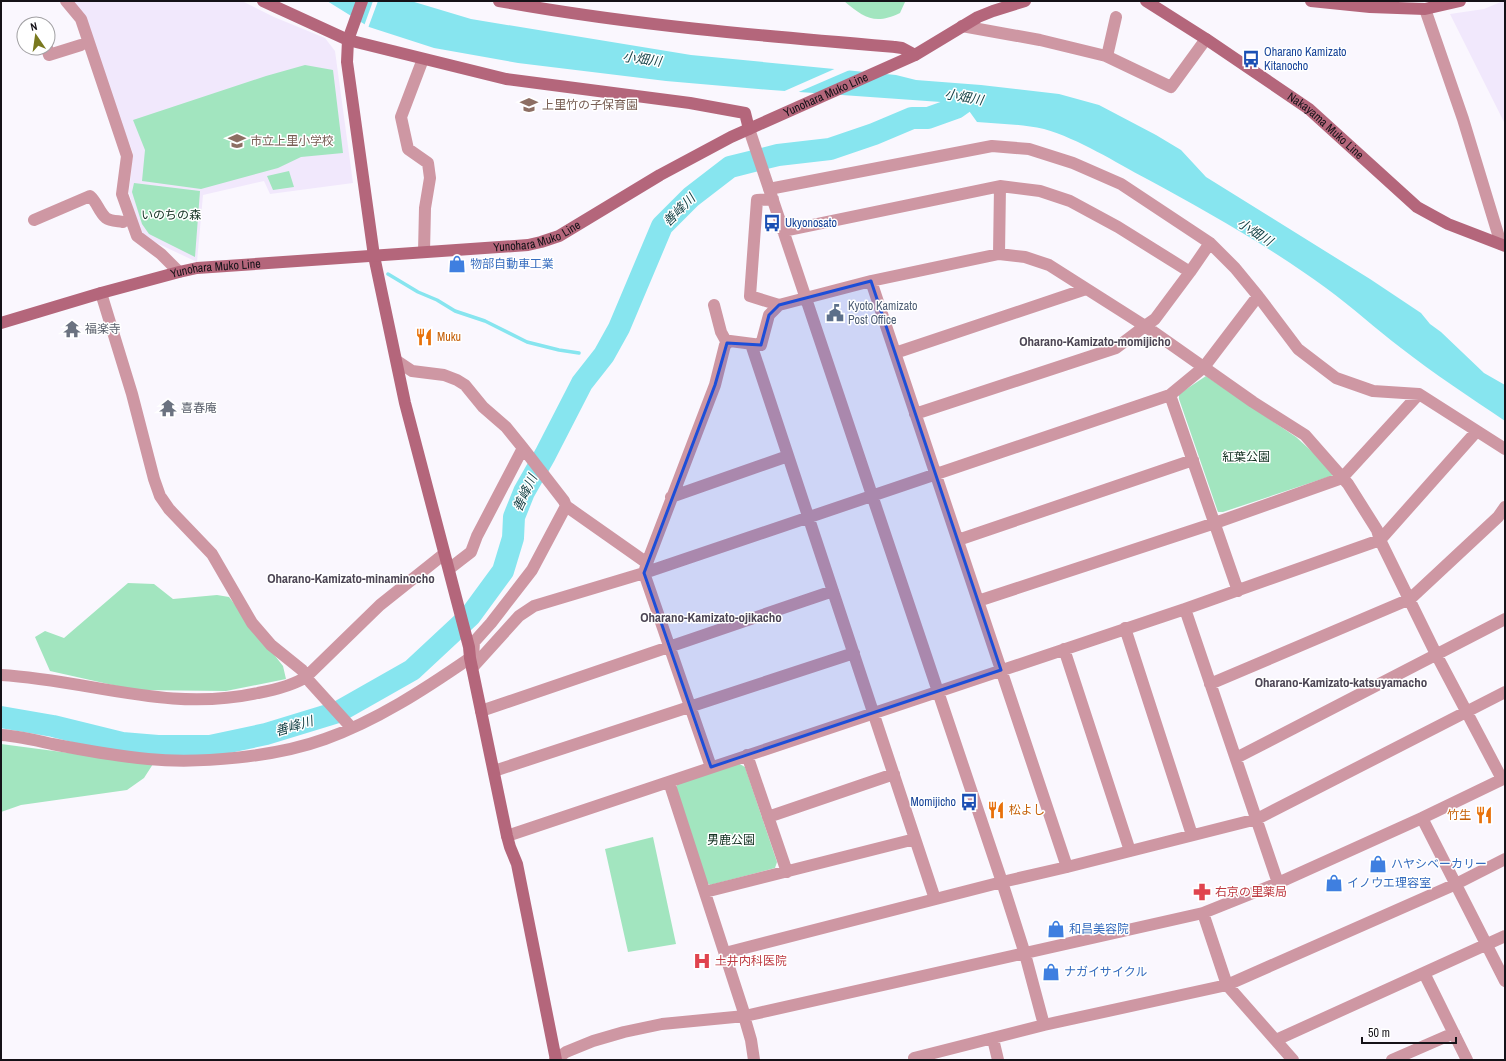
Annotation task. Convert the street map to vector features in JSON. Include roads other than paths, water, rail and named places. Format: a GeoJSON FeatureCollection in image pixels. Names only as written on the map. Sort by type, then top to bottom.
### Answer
{"type":"FeatureCollection","features":[{"type":"Feature","properties":{"kind":"street"},"geometry":{"type":"LineString","coordinates":[[66,1],[81,19],[127,156],[122,194],[137,236],[162,254],[179,272]]}},
{"type":"Feature","properties":{"kind":"street"},"geometry":{"type":"LineString","coordinates":[[263,1],[348,40],[506,79],[690,103],[745,113],[749,129],[1002,882],[1025,954],[1044,1025]]}},
{"type":"Feature","properties":{"kind":"street"},"geometry":{"type":"LineString","coordinates":[[362,1],[348,40],[347,62],[374,256],[405,403],[450,573],[470,658],[507,836],[517,864],[555,1060],[566,1052],[593,1041],[624,1032],[662,1024],[745,1016],[1203,913],[1278,884],[1422,818],[1503,778],[1436,654],[1380,540],[1377,530],[1342,478],[1305,435],[1254,402],[1145,326],[1049,265],[1025,257],[999,254],[871,281],[779,305],[750,296],[757,200],[771,193],[992,146],[1029,149],[1073,163],[1122,184],[1210,243],[1235,268],[1298,349],[1336,378],[1373,391],[1419,394],[1476,432],[1505,449]]}},
{"type":"Feature","properties":{"kind":"street"},"geometry":{"type":"LineString","coordinates":[[499,1],[563,13],[756,36],[895,47],[902,48],[915,55]]}},
{"type":"Feature","properties":{"kind":"street","name":"Yunohara Muko Line"},"geometry":{"type":"LineString","coordinates":[[1,323],[101,293],[179,272],[212,267],[528,245],[550,239],[666,172],[720,143],[915,55],[962,26],[993,11],[1025,1]]}},
{"type":"Feature","properties":{"kind":"street","name":"Nakayama Muko Line"},"geometry":{"type":"LineString","coordinates":[[1146,1],[1206,39],[1309,109],[1417,207],[1448,224],[1503,245]]}},
{"type":"Feature","properties":{"kind":"street"},"geometry":{"type":"LineString","coordinates":[[1311,1],[1370,7],[1416,6],[1460,1]]}},
{"type":"Feature","properties":{"kind":"street"},"geometry":{"type":"LineString","coordinates":[[1416,6],[1463,119],[1503,245]]}},
{"type":"Feature","properties":{"kind":"street"},"geometry":{"type":"LineString","coordinates":[[1106,56],[1116,17]]}},
{"type":"Feature","properties":{"kind":"street"},"geometry":{"type":"LineString","coordinates":[[962,26],[1040,40],[1106,56],[1171,87],[1206,39]]}},
{"type":"Feature","properties":{"kind":"street"},"geometry":{"type":"LineString","coordinates":[[56,53],[81,45]]}},
{"type":"Feature","properties":{"kind":"street"},"geometry":{"type":"LineString","coordinates":[[423,59],[401,117],[408,149],[428,163],[430,178],[425,208],[424,252]]}},
{"type":"Feature","properties":{"kind":"street"},"geometry":{"type":"LineString","coordinates":[[784,231],[1000,186],[1040,191],[1070,201],[1118,227],[1190,272]]}},
{"type":"Feature","properties":{"kind":"street"},"geometry":{"type":"LineString","coordinates":[[999,254],[1000,186]]}},
{"type":"Feature","properties":{"kind":"street"},"geometry":{"type":"LineString","coordinates":[[34,220],[90,196],[95,200],[101,212],[107,219],[123,222]]}},
{"type":"Feature","properties":{"kind":"street"},"geometry":{"type":"LineString","coordinates":[[915,414],[1116,348],[1155,319],[1210,243]]}},
{"type":"Feature","properties":{"kind":"street"},"geometry":{"type":"LineString","coordinates":[[871,281],[1067,868]]}},
{"type":"Feature","properties":{"kind":"street"},"geometry":{"type":"LineString","coordinates":[[895,353],[1086,289]]}},
{"type":"Feature","properties":{"kind":"street"},"geometry":{"type":"LineString","coordinates":[[101,293],[132,394],[154,479],[160,496],[169,509],[212,554],[252,623],[271,645],[302,670],[308,679],[350,725]]}},
{"type":"Feature","properties":{"kind":"street"},"geometry":{"type":"LineString","coordinates":[[1,735],[147,759],[203,760],[254,755],[324,740],[353,728],[422,690],[470,658],[519,616],[534,606],[645,568],[809,518],[1170,395],[1204,367],[1258,296]]}},
{"type":"Feature","properties":{"kind":"street"},"geometry":{"type":"LineString","coordinates":[[714,305],[719,325],[727,343]]}},
{"type":"Feature","properties":{"kind":"street"},"geometry":{"type":"LineString","coordinates":[[645,568],[671,496],[715,385],[725,345],[730,341],[761,345],[769,316],[779,305]]}},
{"type":"Feature","properties":{"kind":"street"},"geometry":{"type":"LineString","coordinates":[[751,344],[935,899]]}},
{"type":"Feature","properties":{"kind":"street"},"geometry":{"type":"LineString","coordinates":[[397,362],[412,371],[444,375],[465,385],[483,407],[506,427],[565,504],[645,568],[711,767]]}},
{"type":"Feature","properties":{"kind":"street"},"geometry":{"type":"LineString","coordinates":[[978,601],[1215,523],[1342,478],[1419,394]]}},
{"type":"Feature","properties":{"kind":"street"},"geometry":{"type":"LineString","coordinates":[[1170,395],[1238,590]]}},
{"type":"Feature","properties":{"kind":"street"},"geometry":{"type":"LineString","coordinates":[[507,836],[1184,609],[1380,540],[1476,432]]}},
{"type":"Feature","properties":{"kind":"street"},"geometry":{"type":"LineString","coordinates":[[450,573],[471,552],[523,448]]}},
{"type":"Feature","properties":{"kind":"street"},"geometry":{"type":"LineString","coordinates":[[671,496],[788,456]]}},
{"type":"Feature","properties":{"kind":"street"},"geometry":{"type":"LineString","coordinates":[[958,540],[1193,460]]}},
{"type":"Feature","properties":{"kind":"street"},"geometry":{"type":"LineString","coordinates":[[470,658],[474,642],[491,623],[532,570],[565,504]]}},
{"type":"Feature","properties":{"kind":"street"},"geometry":{"type":"LineString","coordinates":[[1210,684],[1410,600],[1502,520],[1505,507]]}},
{"type":"Feature","properties":{"kind":"street"},"geometry":{"type":"LineString","coordinates":[[1,675],[20,676],[131,695],[179,700],[212,700],[242,697],[292,684],[308,679],[380,605],[444,554]]}},
{"type":"Feature","properties":{"kind":"street"},"geometry":{"type":"LineString","coordinates":[[481,711],[833,591]]}},
{"type":"Feature","properties":{"kind":"street"},"geometry":{"type":"LineString","coordinates":[[1184,609],[1278,884]]}},
{"type":"Feature","properties":{"kind":"street"},"geometry":{"type":"LineString","coordinates":[[1236,758],[1505,619]]}},
{"type":"Feature","properties":{"kind":"street"},"geometry":{"type":"LineString","coordinates":[[1125,628],[1192,836]]}},
{"type":"Feature","properties":{"kind":"street"},"geometry":{"type":"LineString","coordinates":[[1064,649],[1130,851]]}},
{"type":"Feature","properties":{"kind":"street"},"geometry":{"type":"LineString","coordinates":[[494,771],[854,653]]}},
{"type":"Feature","properties":{"kind":"street"},"geometry":{"type":"LineString","coordinates":[[725,953],[1257,819],[1505,692]]}},
{"type":"Feature","properties":{"kind":"street"},"geometry":{"type":"LineString","coordinates":[[748,755],[787,872]]}},
{"type":"Feature","properties":{"kind":"street"},"geometry":{"type":"LineString","coordinates":[[768,817],[894,774]]}},
{"type":"Feature","properties":{"kind":"street"},"geometry":{"type":"LineString","coordinates":[[669,782],[745,1016],[754,1060]]}},
{"type":"Feature","properties":{"kind":"street"},"geometry":{"type":"LineString","coordinates":[[1422,818],[1505,981]]}},
{"type":"Feature","properties":{"kind":"street"},"geometry":{"type":"LineString","coordinates":[[705,892],[915,838]]}},
{"type":"Feature","properties":{"kind":"street"},"geometry":{"type":"LineString","coordinates":[[915,1060],[914,1058],[1044,1025],[1227,985],[1456,884],[1505,859]]}},
{"type":"Feature","properties":{"kind":"street"},"geometry":{"type":"LineString","coordinates":[[1203,913],[1227,985],[1293,1060]]}},
{"type":"Feature","properties":{"kind":"street"},"geometry":{"type":"LineString","coordinates":[[1276,1040],[1505,936]]}},
{"type":"Feature","properties":{"kind":"street"},"geometry":{"type":"LineString","coordinates":[[1424,973],[1466,1060]]}},
{"type":"Feature","properties":{"kind":"street"},"geometry":{"type":"LineString","coordinates":[[1392,1060],[1454,1033]]}},
{"type":"Feature","properties":{"kind":"street"},"geometry":{"type":"LineString","coordinates":[[993,1039],[998,1060]]}},
{"type":"Feature","properties":{"kind":"water","name":"小畑川"},"geometry":{"type":"Polygon","coordinates":[[[327,1],[411,1],[471,19],[691,55],[896,75],[916,80],[981,85],[1059,94],[1099,105],[1181,150],[1206,177],[1370,279],[1421,313],[1430,324],[1441,332],[1484,373],[1505,385],[1505,421],[1426,367],[1336,295],[1283,258],[1170,191],[1097,151],[1057,133],[1027,126],[977,122],[967,108],[941,102],[666,81],[518,63],[434,48],[369,27],[327,1]]]}},
{"type":"Feature","properties":{"kind":"waterway","name":"善峰川"},"geometry":{"type":"LineString","coordinates":[[1,717],[53,726],[122,743],[158,746],[210,746],[266,734],[338,712],[412,670],[470,616],[503,571],[513,538],[514,517],[524,492],[582,383],[604,355],[619,328],[662,226],[691,197],[730,167],[778,155],[830,149],[874,134],[912,118],[928,118],[956,108],[973,96]]}},
{"type":"Feature","properties":{"kind":"waterway"},"geometry":{"type":"LineString","coordinates":[[388,274],[418,292],[437,300],[455,311],[485,321],[527,342],[559,350],[579,353]]}},
{"type":"Feature","properties":{"kind":"place","name":"Oharano Kamizato Kitanocho"},"geometry":{"type":"Point","coordinates":[1251,59]}},
{"type":"Feature","properties":{"kind":"place","name":"上里竹の子保育園"},"geometry":{"type":"Point","coordinates":[529,105]}},
{"type":"Feature","properties":{"kind":"place","name":"市立上里小学校"},"geometry":{"type":"Point","coordinates":[237,141]}},
{"type":"Feature","properties":{"kind":"place","name":"Ukyonosato"},"geometry":{"type":"Point","coordinates":[772,223]}},
{"type":"Feature","properties":{"kind":"place","name":"物部自動車工業"},"geometry":{"type":"Point","coordinates":[457,264]}},
{"type":"Feature","properties":{"kind":"place","name":"Kyoto Kamizato Post Office"},"geometry":{"type":"Point","coordinates":[835,313]}},
{"type":"Feature","properties":{"kind":"place","name":"福楽寺"},"geometry":{"type":"Point","coordinates":[72,329]}},
{"type":"Feature","properties":{"kind":"place","name":"Muku"},"geometry":{"type":"Point","coordinates":[424,337]}},
{"type":"Feature","properties":{"kind":"place","name":"喜春庵"},"geometry":{"type":"Point","coordinates":[168,408]}},
{"type":"Feature","properties":{"kind":"place","name":"Momijicho"},"geometry":{"type":"Point","coordinates":[969,802]}},
{"type":"Feature","properties":{"kind":"place","name":"松よし"},"geometry":{"type":"Point","coordinates":[996,810]}},
{"type":"Feature","properties":{"kind":"place","name":"竹生"},"geometry":{"type":"Point","coordinates":[1484,815]}},
{"type":"Feature","properties":{"kind":"place","name":"ハヤシベーカリー"},"geometry":{"type":"Point","coordinates":[1378,864]}},
{"type":"Feature","properties":{"kind":"place","name":"イノウエ理容室"},"geometry":{"type":"Point","coordinates":[1334,883]}},
{"type":"Feature","properties":{"kind":"place","name":"右京の里薬局"},"geometry":{"type":"Point","coordinates":[1202,892]}},
{"type":"Feature","properties":{"kind":"place","name":"和昌美容院"},"geometry":{"type":"Point","coordinates":[1056,929]}},
{"type":"Feature","properties":{"kind":"place","name":"土井内科医院"},"geometry":{"type":"Point","coordinates":[702,961]}},
{"type":"Feature","properties":{"kind":"place","name":"ナガイサイクル"},"geometry":{"type":"Point","coordinates":[1051,972]}},
{"type":"Feature","properties":{"kind":"district","name":"Oharano-Kamizato-momijicho"},"geometry":{"type":"Point","coordinates":[1095,341]}},
{"type":"Feature","properties":{"kind":"district","name":"Oharano-Kamizato-minaminocho"},"geometry":{"type":"Point","coordinates":[351,578]}},
{"type":"Feature","properties":{"kind":"district","name":"Oharano-Kamizato-ojikacho"},"geometry":{"type":"Point","coordinates":[711,617]}},
{"type":"Feature","properties":{"kind":"district","name":"Oharano-Kamizato-katsuyamacho"},"geometry":{"type":"Point","coordinates":[1341,682]}},
{"type":"Feature","properties":{"kind":"park label","name":"いのちの森"},"geometry":{"type":"Point","coordinates":[171,215]}},
{"type":"Feature","properties":{"kind":"park label","name":"紅葉公園"},"geometry":{"type":"Point","coordinates":[1246,457]}},
{"type":"Feature","properties":{"kind":"park label","name":"男鹿公園"},"geometry":{"type":"Point","coordinates":[731,840]}}]}
